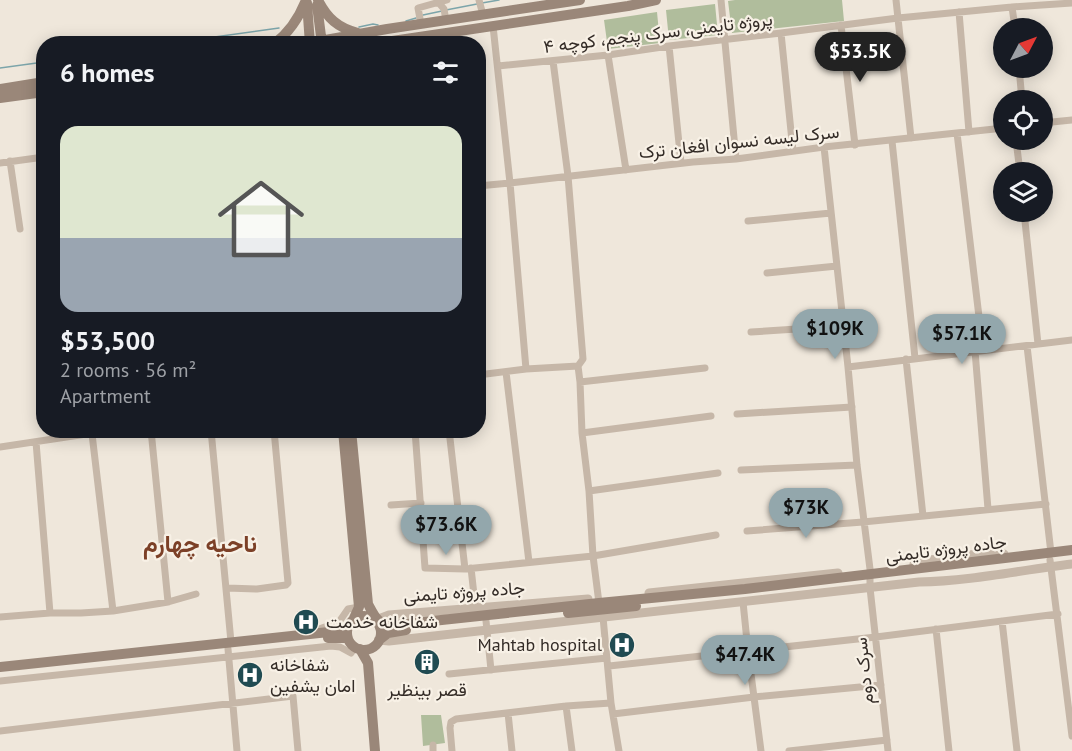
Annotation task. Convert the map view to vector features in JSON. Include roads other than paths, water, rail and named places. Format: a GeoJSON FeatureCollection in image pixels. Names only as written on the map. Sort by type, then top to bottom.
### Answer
{"type":"FeatureCollection","features":[{"type":"Feature","properties":{"kind":"main road"},"geometry":{"type":"LineString","coordinates":[[306,0],[312,36]]}},
{"type":"Feature","properties":{"kind":"main road"},"geometry":{"type":"LineString","coordinates":[[283,36],[295,22],[306,0]]}},
{"type":"Feature","properties":{"kind":"main road"},"geometry":{"type":"LineString","coordinates":[[314,36],[317,0]]}},
{"type":"Feature","properties":{"kind":"main road"},"geometry":{"type":"LineString","coordinates":[[317,0],[336,25],[361,34]]}},
{"type":"Feature","properties":{"kind":"main road"},"geometry":{"type":"LineString","coordinates":[[350,36],[420,15],[446,21],[544,3],[580,0]]}},
{"type":"Feature","properties":{"kind":"main road"},"geometry":{"type":"LineString","coordinates":[[426,36],[656,0]]}},
{"type":"Feature","properties":{"kind":"main road"},"geometry":{"type":"LineString","coordinates":[[0,89],[36,83]]}},
{"type":"Feature","properties":{"kind":"main road"},"geometry":{"type":"LineString","coordinates":[[0,98],[36,93]]}},
{"type":"Feature","properties":{"kind":"main road"},"geometry":{"type":"LineString","coordinates":[[344,438],[359,608],[353,636],[368,663],[375,751]]}},
{"type":"Feature","properties":{"kind":"main road"},"geometry":{"type":"LineString","coordinates":[[352,438],[368,604],[381,629],[381,635],[368,663]]}},
{"type":"Feature","properties":{"kind":"main road","name":"جاده پروژه تایمنی"},"geometry":{"type":"LineString","coordinates":[[1051,557],[1072,550]]}},
{"type":"Feature","properties":{"kind":"main road","name":"جاده پروژه تایمنی"},"geometry":{"type":"LineString","coordinates":[[482,618],[388,633],[371,648],[353,636],[365,615],[376,621],[395,625],[482,618],[1051,557],[1072,557]]}},
{"type":"Feature","properties":{"kind":"main road"},"geometry":{"type":"LineString","coordinates":[[0,674],[230,647],[338,631],[353,636]]}},
{"type":"Feature","properties":{"kind":"main road"},"geometry":{"type":"LineString","coordinates":[[0,665],[230,647]]}},
{"type":"Feature","properties":{"kind":"street"},"geometry":{"type":"LineString","coordinates":[[420,15],[438,1],[447,0]]}},
{"type":"Feature","properties":{"kind":"street"},"geometry":{"type":"LineString","coordinates":[[721,0],[736,159]]}},
{"type":"Feature","properties":{"kind":"street"},"geometry":{"type":"LineString","coordinates":[[896,0],[911,138]]}},
{"type":"Feature","properties":{"kind":"street"},"geometry":{"type":"LineString","coordinates":[[438,1],[444,9],[446,21]]}},
{"type":"Feature","properties":{"kind":"street"},"geometry":{"type":"LineString","coordinates":[[479,1],[483,15]]}},
{"type":"Feature","properties":{"kind":"street","name":"پروژه تایمنی، سرک پنجم، کوچه ۴"},"geometry":{"type":"LineString","coordinates":[[498,66],[608,55],[669,45],[898,18],[1045,2],[1072,3]]}},
{"type":"Feature","properties":{"kind":"street"},"geometry":{"type":"LineString","coordinates":[[1072,3],[1072,9]]}},
{"type":"Feature","properties":{"kind":"street"},"geometry":{"type":"LineString","coordinates":[[1012,7],[1014,18]]}},
{"type":"Feature","properties":{"kind":"street"},"geometry":{"type":"LineString","coordinates":[[958,12],[969,132]]}},
{"type":"Feature","properties":{"kind":"street"},"geometry":{"type":"LineString","coordinates":[[841,25],[855,145]]}},
{"type":"Feature","properties":{"kind":"street"},"geometry":{"type":"LineString","coordinates":[[493,26],[510,183],[526,369]]}},
{"type":"Feature","properties":{"kind":"street"},"geometry":{"type":"LineString","coordinates":[[781,33],[793,151]]}},
{"type":"Feature","properties":{"kind":"street"},"geometry":{"type":"LineString","coordinates":[[669,45],[681,163]]}},
{"type":"Feature","properties":{"kind":"street"},"geometry":{"type":"LineString","coordinates":[[608,55],[626,170]]}},
{"type":"Feature","properties":{"kind":"street"},"geometry":{"type":"LineString","coordinates":[[553,61],[568,176],[583,359],[578,366],[593,556],[619,751]]}},
{"type":"Feature","properties":{"kind":"street"},"geometry":{"type":"LineString","coordinates":[[1053,122],[1072,120]]}},
{"type":"Feature","properties":{"kind":"street","name":"سرک لیسه نسوان افغان‌ ترک"},"geometry":{"type":"LineString","coordinates":[[486,185],[993,129]]}},
{"type":"Feature","properties":{"kind":"street"},"geometry":{"type":"LineString","coordinates":[[957,133],[984,350]]}},
{"type":"Feature","properties":{"kind":"street"},"geometry":{"type":"LineString","coordinates":[[892,141],[915,358]]}},
{"type":"Feature","properties":{"kind":"street","name":"سرک دوم"},"geometry":{"type":"LineString","coordinates":[[824,147],[888,751]]}},
{"type":"Feature","properties":{"kind":"street"},"geometry":{"type":"LineString","coordinates":[[0,163],[36,158]]}},
{"type":"Feature","properties":{"kind":"street"},"geometry":{"type":"LineString","coordinates":[[10,161],[20,229]]}},
{"type":"Feature","properties":{"kind":"street"},"geometry":{"type":"LineString","coordinates":[[748,221],[831,213]]}},
{"type":"Feature","properties":{"kind":"street"},"geometry":{"type":"LineString","coordinates":[[1025,222],[1038,344]]}},
{"type":"Feature","properties":{"kind":"street"},"geometry":{"type":"LineString","coordinates":[[767,273],[837,266]]}},
{"type":"Feature","properties":{"kind":"street"},"geometry":{"type":"LineString","coordinates":[[751,332],[843,326]]}},
{"type":"Feature","properties":{"kind":"street"},"geometry":{"type":"LineString","coordinates":[[848,367],[1072,340]]}},
{"type":"Feature","properties":{"kind":"street"},"geometry":{"type":"LineString","coordinates":[[1028,346],[1072,736]]}},
{"type":"Feature","properties":{"kind":"street"},"geometry":{"type":"LineString","coordinates":[[975,351],[988,509]]}},
{"type":"Feature","properties":{"kind":"street"},"geometry":{"type":"LineString","coordinates":[[906,359],[923,516]]}},
{"type":"Feature","properties":{"kind":"street"},"geometry":{"type":"LineString","coordinates":[[486,374],[578,366]]}},
{"type":"Feature","properties":{"kind":"street"},"geometry":{"type":"LineString","coordinates":[[580,382],[705,368]]}},
{"type":"Feature","properties":{"kind":"street"},"geometry":{"type":"LineString","coordinates":[[506,372],[529,562]]}},
{"type":"Feature","properties":{"kind":"street"},"geometry":{"type":"LineString","coordinates":[[737,414],[852,407]]}},
{"type":"Feature","properties":{"kind":"street"},"geometry":{"type":"LineString","coordinates":[[582,433],[711,416]]}},
{"type":"Feature","properties":{"kind":"street"},"geometry":{"type":"LineString","coordinates":[[0,447],[64,438]]}},
{"type":"Feature","properties":{"kind":"street"},"geometry":{"type":"LineString","coordinates":[[92,438],[113,611]]}},
{"type":"Feature","properties":{"kind":"street"},"geometry":{"type":"LineString","coordinates":[[152,438],[168,602]]}},
{"type":"Feature","properties":{"kind":"street"},"geometry":{"type":"LineString","coordinates":[[212,438],[227,588],[237,751]]}},
{"type":"Feature","properties":{"kind":"street"},"geometry":{"type":"LineString","coordinates":[[227,588],[257,589],[286,585],[288,582],[275,438]]}},
{"type":"Feature","properties":{"kind":"street"},"geometry":{"type":"LineString","coordinates":[[416,438],[425,568],[468,568],[593,556],[716,535]]}},
{"type":"Feature","properties":{"kind":"street"},"geometry":{"type":"LineString","coordinates":[[450,438],[468,568],[482,618],[491,670]]}},
{"type":"Feature","properties":{"kind":"street"},"geometry":{"type":"LineString","coordinates":[[36,442],[50,613]]}},
{"type":"Feature","properties":{"kind":"street"},"geometry":{"type":"LineString","coordinates":[[741,470],[857,465]]}},
{"type":"Feature","properties":{"kind":"street"},"geometry":{"type":"LineString","coordinates":[[589,491],[718,473]]}},
{"type":"Feature","properties":{"kind":"street"},"geometry":{"type":"LineString","coordinates":[[391,505],[421,503]]}},
{"type":"Feature","properties":{"kind":"street"},"geometry":{"type":"LineString","coordinates":[[747,531],[1046,504]]}},
{"type":"Feature","properties":{"kind":"street","name":"جاده پروژه تایمنی"},"geometry":{"type":"LineString","coordinates":[[1051,557],[1072,545]]}},
{"type":"Feature","properties":{"kind":"street","name":"جاده پروژه تایمنی"},"geometry":{"type":"LineString","coordinates":[[1051,557],[1072,564]]}},
{"type":"Feature","properties":{"kind":"street","name":"جاده پروژه تایمنی"},"geometry":{"type":"LineString","coordinates":[[482,618],[600,607],[743,602],[870,578]]}},
{"type":"Feature","properties":{"kind":"street"},"geometry":{"type":"LineString","coordinates":[[0,617],[113,611],[168,602],[196,594]]}},
{"type":"Feature","properties":{"kind":"street"},"geometry":{"type":"LineString","coordinates":[[743,602],[761,751]]}},
{"type":"Feature","properties":{"kind":"street"},"geometry":{"type":"LineString","coordinates":[[0,681],[230,647],[323,629],[339,622],[348,609],[359,608]]}},
{"type":"Feature","properties":{"kind":"street"},"geometry":{"type":"LineString","coordinates":[[609,666],[876,638],[1058,614]]}},
{"type":"Feature","properties":{"kind":"street"},"geometry":{"type":"LineString","coordinates":[[1002,621],[1017,751]]}},
{"type":"Feature","properties":{"kind":"street"},"geometry":{"type":"LineString","coordinates":[[936,629],[949,751]]}},
{"type":"Feature","properties":{"kind":"street"},"geometry":{"type":"LineString","coordinates":[[230,647],[331,646],[340,647],[351,653],[353,636]]}},
{"type":"Feature","properties":{"kind":"street"},"geometry":{"type":"LineString","coordinates":[[448,674],[607,658]]}},
{"type":"Feature","properties":{"kind":"street"},"geometry":{"type":"LineString","coordinates":[[613,714],[881,685]]}},
{"type":"Feature","properties":{"kind":"street"},"geometry":{"type":"LineString","coordinates":[[0,731],[293,696],[298,751]]}},
{"type":"Feature","properties":{"kind":"street"},"geometry":{"type":"LineString","coordinates":[[452,751],[450,728],[451,722],[456,719],[611,703]]}},
{"type":"Feature","properties":{"kind":"street"},"geometry":{"type":"LineString","coordinates":[[566,706],[572,751]]}},
{"type":"Feature","properties":{"kind":"street"},"geometry":{"type":"LineString","coordinates":[[508,713],[512,751]]}},
{"type":"Feature","properties":{"kind":"street"},"geometry":{"type":"LineString","coordinates":[[789,751],[887,740]]}},
{"type":"Feature","properties":{"kind":"waterway"},"geometry":{"type":"LineString","coordinates":[[482,3],[499,0]]}},
{"type":"Feature","properties":{"kind":"waterway"},"geometry":{"type":"LineString","coordinates":[[446,10],[477,4]]}},
{"type":"Feature","properties":{"kind":"waterway"},"geometry":{"type":"LineString","coordinates":[[423,15],[442,11]]}},
{"type":"Feature","properties":{"kind":"waterway"},"geometry":{"type":"LineString","coordinates":[[406,21],[416,18]]}},
{"type":"Feature","properties":{"kind":"waterway"},"geometry":{"type":"LineString","coordinates":[[359,27],[378,25]]}},
{"type":"Feature","properties":{"kind":"waterway"},"geometry":{"type":"LineString","coordinates":[[222,36],[279,28]]}},
{"type":"Feature","properties":{"kind":"waterway"},"geometry":{"type":"LineString","coordinates":[[0,68],[36,63]]}},
{"type":"Feature","properties":{"kind":"place","name":"شفاخانه خدمت"},"geometry":{"type":"Point","coordinates":[306,622]}},
{"type":"Feature","properties":{"kind":"place","name":"Mahtab hospital"},"geometry":{"type":"Point","coordinates":[622,645]}},
{"type":"Feature","properties":{"kind":"place","name":"قصر بینظیر"},"geometry":{"type":"Point","coordinates":[427,662]}},
{"type":"Feature","properties":{"kind":"place","name":"شفاخانه امان یشفین"},"geometry":{"type":"Point","coordinates":[250,675]}},
{"type":"Feature","properties":{"kind":"district","name":"ناحیه چهارم"},"geometry":{"type":"Point","coordinates":[200,544]}}]}
